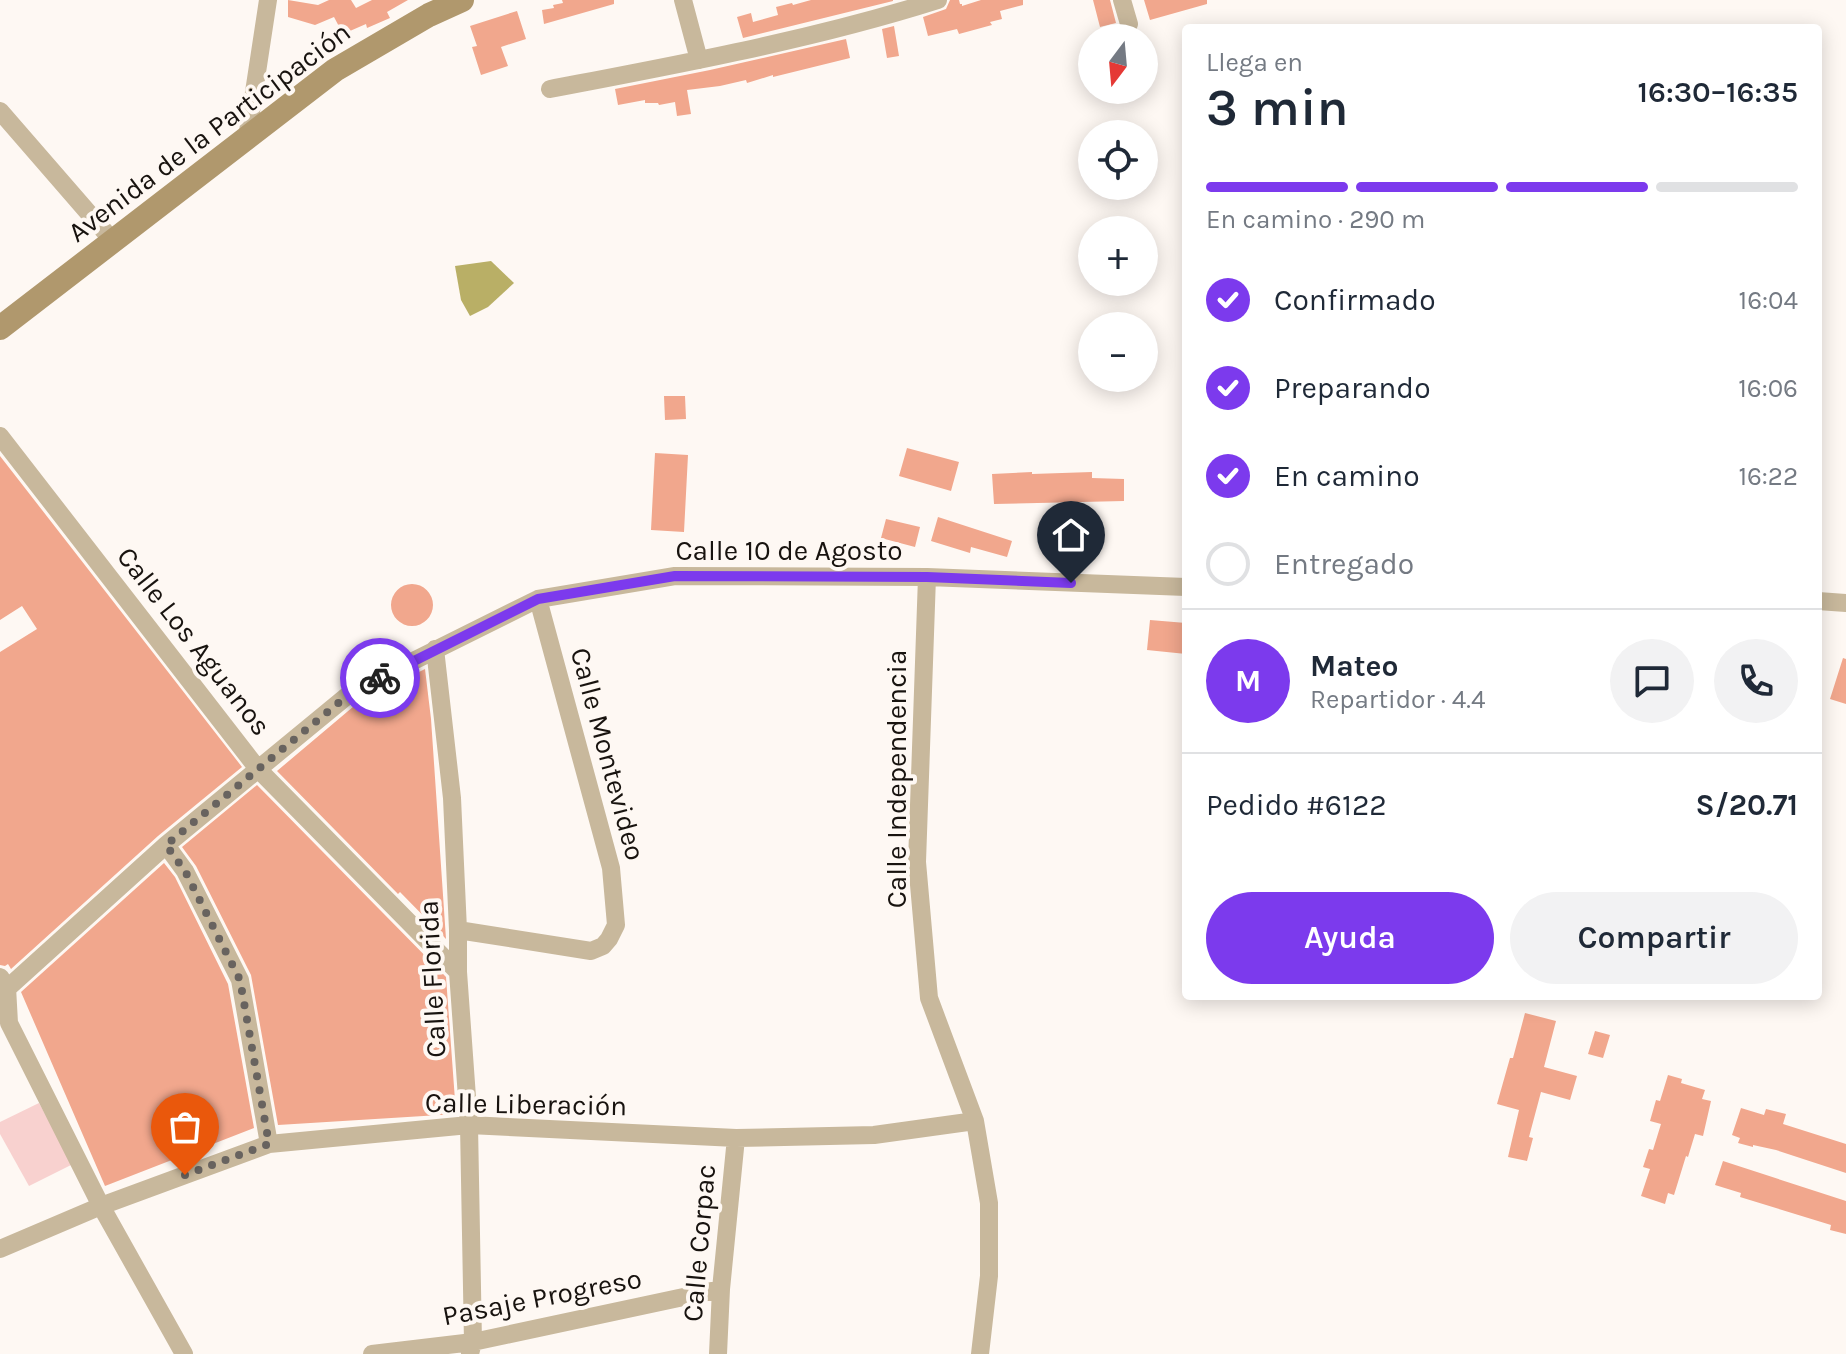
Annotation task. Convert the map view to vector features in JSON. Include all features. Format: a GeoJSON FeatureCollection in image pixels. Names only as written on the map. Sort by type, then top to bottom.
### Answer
{"type":"FeatureCollection","features":[{"type":"Feature","properties":{"kind":"main road","name":"Avenida de la Participación"},"geometry":{"type":"LineString","coordinates":[[0,328],[335,70],[429,15],[462,0]]}},
{"type":"Feature","properties":{"kind":"street"},"geometry":{"type":"LineString","coordinates":[[247,138],[268,0]]}},
{"type":"Feature","properties":{"kind":"street"},"geometry":{"type":"LineString","coordinates":[[683,0],[699,60]]}},
{"type":"Feature","properties":{"kind":"street"},"geometry":{"type":"LineString","coordinates":[[550,89],[699,60],[885,8],[938,0]]}},
{"type":"Feature","properties":{"kind":"street"},"geometry":{"type":"LineString","coordinates":[[1122,0],[1129,24]]}},
{"type":"Feature","properties":{"kind":"street"},"geometry":{"type":"LineString","coordinates":[[0,111],[112,240]]}},
{"type":"Feature","properties":{"kind":"street","name":"Calle Los Aguanos"},"geometry":{"type":"LineString","coordinates":[[0,436],[258,769],[458,972]]}},
{"type":"Feature","properties":{"kind":"street","name":"Calle 10 de Agosto"},"geometry":{"type":"LineString","coordinates":[[2,986],[166,845],[353,691],[538,599],[675,576],[927,577],[1182,587]]}},
{"type":"Feature","properties":{"kind":"street","name":"Calle Independencia"},"geometry":{"type":"LineString","coordinates":[[927,577],[917,862],[929,998],[975,1121],[989,1203],[989,1276],[980,1354]]}},
{"type":"Feature","properties":{"kind":"street","name":"Calle Montevideo"},"geometry":{"type":"LineString","coordinates":[[458,930],[591,951],[603,946],[616,925],[611,868],[538,599]]}},
{"type":"Feature","properties":{"kind":"street"},"geometry":{"type":"LineString","coordinates":[[1822,601],[1846,603]]}},
{"type":"Feature","properties":{"kind":"street","name":"Calle Florida"},"geometry":{"type":"LineString","coordinates":[[435,649],[452,798],[458,972],[469,1125],[472,1348]]}},
{"type":"Feature","properties":{"kind":"street"},"geometry":{"type":"LineString","coordinates":[[166,845],[185,871],[240,980],[269,1144]]}},
{"type":"Feature","properties":{"kind":"street"},"geometry":{"type":"LineString","coordinates":[[2,986],[9,1023],[101,1206],[184,1354]]}},
{"type":"Feature","properties":{"kind":"street","name":"Calle Liberación"},"geometry":{"type":"LineString","coordinates":[[0,1249],[101,1206],[269,1144],[469,1125],[736,1138],[874,1135],[975,1121]]}},
{"type":"Feature","properties":{"kind":"street","name":"Calle Corpac"},"geometry":{"type":"LineString","coordinates":[[718,1354],[721,1289],[736,1138]]}},
{"type":"Feature","properties":{"kind":"street","name":"Pasaje Progreso"},"geometry":{"type":"LineString","coordinates":[[372,1354],[472,1348],[721,1289]]}},
{"type":"Feature","properties":{"kind":"shaded area"},"geometry":{"type":"Polygon","coordinates":[[[491,261],[514,283],[488,307],[470,316],[461,300],[455,266],[491,261]]]}},
{"type":"Feature","properties":{"kind":"shaded area"},"geometry":{"type":"Polygon","coordinates":[[[39,1103],[73,1164],[29,1186],[0,1134],[0,1122],[39,1103]]]}},
{"type":"Feature","properties":{"kind":"building"},"geometry":{"type":"Polygon","coordinates":[[[288,0],[318,5],[329,0],[351,0],[356,8],[372,0],[408,0],[387,12],[390,18],[343,34],[334,17],[315,25],[288,17],[288,0]]]}},
{"type":"Feature","properties":{"kind":"building"},"geometry":{"type":"Polygon","coordinates":[[[562,0],[614,0],[614,4],[544,24],[542,10],[554,8],[553,5],[563,3],[562,0]]]}},
{"type":"Feature","properties":{"kind":"building"},"geometry":{"type":"Polygon","coordinates":[[[811,0],[893,1],[743,38],[737,17],[751,13],[753,22],[778,15],[776,7],[811,0]]]}},
{"type":"Feature","properties":{"kind":"building"},"geometry":{"type":"Polygon","coordinates":[[[950,0],[959,0],[962,6],[981,0],[1023,0],[1023,5],[1000,11],[1002,19],[990,22],[992,25],[959,34],[957,29],[928,36],[923,17],[946,9],[950,0]]]}},
{"type":"Feature","properties":{"kind":"building"},"geometry":{"type":"Polygon","coordinates":[[[1093,0],[1110,0],[1116,23],[1099,24],[1093,0]]]}},
{"type":"Feature","properties":{"kind":"building"},"geometry":{"type":"Polygon","coordinates":[[[1144,0],[1207,0],[1207,4],[1150,20],[1144,0]]]}},
{"type":"Feature","properties":{"kind":"building"},"geometry":{"type":"Polygon","coordinates":[[[517,11],[526,39],[501,47],[508,66],[481,75],[472,47],[477,46],[470,26],[517,11]]]}},
{"type":"Feature","properties":{"kind":"building"},"geometry":{"type":"Polygon","coordinates":[[[894,26],[899,56],[887,58],[882,29],[894,26]]]}},
{"type":"Feature","properties":{"kind":"building"},"geometry":{"type":"Polygon","coordinates":[[[846,39],[850,58],[747,83],[746,80],[687,90],[691,114],[677,116],[675,102],[659,105],[645,103],[645,100],[618,105],[615,89],[846,39]]]}},
{"type":"Feature","properties":{"kind":"building"},"geometry":{"type":"Polygon","coordinates":[[[664,396],[685,396],[686,419],[665,420],[664,396]]]}},
{"type":"Feature","properties":{"kind":"building"},"geometry":{"type":"Polygon","coordinates":[[[907,448],[959,462],[951,491],[899,476],[907,448]]]}},
{"type":"Feature","properties":{"kind":"building"},"geometry":{"type":"Polygon","coordinates":[[[655,453],[688,455],[684,532],[651,530],[655,453]]]}},
{"type":"Feature","properties":{"kind":"building"},"geometry":{"type":"Polygon","coordinates":[[[0,456],[242,767],[158,836],[11,969],[8,964],[0,965],[0,652],[37,629],[22,606],[0,620],[0,456]]]}},
{"type":"Feature","properties":{"kind":"building"},"geometry":{"type":"Polygon","coordinates":[[[1092,472],[1092,478],[1124,479],[1124,501],[994,504],[992,474],[1092,472]]]}},
{"type":"Feature","properties":{"kind":"building"},"geometry":{"type":"Polygon","coordinates":[[[938,517],[1012,541],[1007,557],[971,547],[970,553],[931,541],[938,517]]]}},
{"type":"Feature","properties":{"kind":"building"},"geometry":{"type":"Polygon","coordinates":[[[886,519],[920,527],[915,547],[881,538],[886,519]]]}},
{"type":"Feature","properties":{"kind":"building"},"geometry":{"type":"Polygon","coordinates":[[[412,584],[427,590],[433,605],[427,620],[412,626],[397,620],[391,605],[397,590],[412,584]]]}},
{"type":"Feature","properties":{"kind":"building"},"geometry":{"type":"Polygon","coordinates":[[[1150,620],[1182,623],[1182,654],[1147,650],[1150,620]]]}},
{"type":"Feature","properties":{"kind":"building"},"geometry":{"type":"Polygon","coordinates":[[[1843,658],[1846,659],[1846,704],[1830,699],[1843,658]]]}},
{"type":"Feature","properties":{"kind":"building"},"geometry":{"type":"Polygon","coordinates":[[[425,669],[446,939],[277,771],[360,701],[425,669]]]}},
{"type":"Feature","properties":{"kind":"building"},"geometry":{"type":"Polygon","coordinates":[[[257,785],[446,977],[456,1114],[278,1125],[251,975],[196,866],[182,847],[257,785]]]}},
{"type":"Feature","properties":{"kind":"building"},"geometry":{"type":"Polygon","coordinates":[[[164,863],[175,877],[228,984],[254,1128],[105,1186],[21,992],[164,863]]]}},
{"type":"Feature","properties":{"kind":"building"},"geometry":{"type":"Polygon","coordinates":[[[1525,1013],[1556,1021],[1544,1067],[1577,1076],[1570,1100],[1541,1092],[1529,1137],[1533,1138],[1527,1161],[1508,1157],[1519,1110],[1497,1104],[1525,1013]]]}},
{"type":"Feature","properties":{"kind":"building"},"geometry":{"type":"Polygon","coordinates":[[[1595,1031],[1610,1035],[1603,1058],[1588,1054],[1595,1031]]]}},
{"type":"Feature","properties":{"kind":"building"},"geometry":{"type":"Polygon","coordinates":[[[1668,1075],[1682,1079],[1681,1083],[1705,1090],[1702,1099],[1711,1101],[1703,1136],[1695,1134],[1674,1195],[1668,1193],[1665,1204],[1641,1196],[1650,1169],[1643,1167],[1649,1149],[1653,1150],[1661,1124],[1650,1121],[1668,1075]]]}},
{"type":"Feature","properties":{"kind":"building"},"geometry":{"type":"Polygon","coordinates":[[[1741,1108],[1764,1115],[1766,1109],[1786,1114],[1783,1124],[1846,1144],[1846,1173],[1776,1150],[1738,1143],[1740,1138],[1732,1135],[1741,1108]]]}},
{"type":"Feature","properties":{"kind":"building"},"geometry":{"type":"Polygon","coordinates":[[[1723,1161],[1846,1201],[1846,1234],[1830,1230],[1831,1225],[1740,1197],[1741,1193],[1715,1185],[1723,1161]]]}},
{"type":"Feature","properties":{"kind":"way so far"},"geometry":{"type":"LineString","coordinates":[[185,1175],[269,1144],[240,980],[185,871],[166,845],[353,691],[380,678]]}},
{"type":"Feature","properties":{"kind":"route"},"geometry":{"type":"LineString","coordinates":[[380,678],[538,599],[675,576],[927,577],[1071,583]]}}]}
